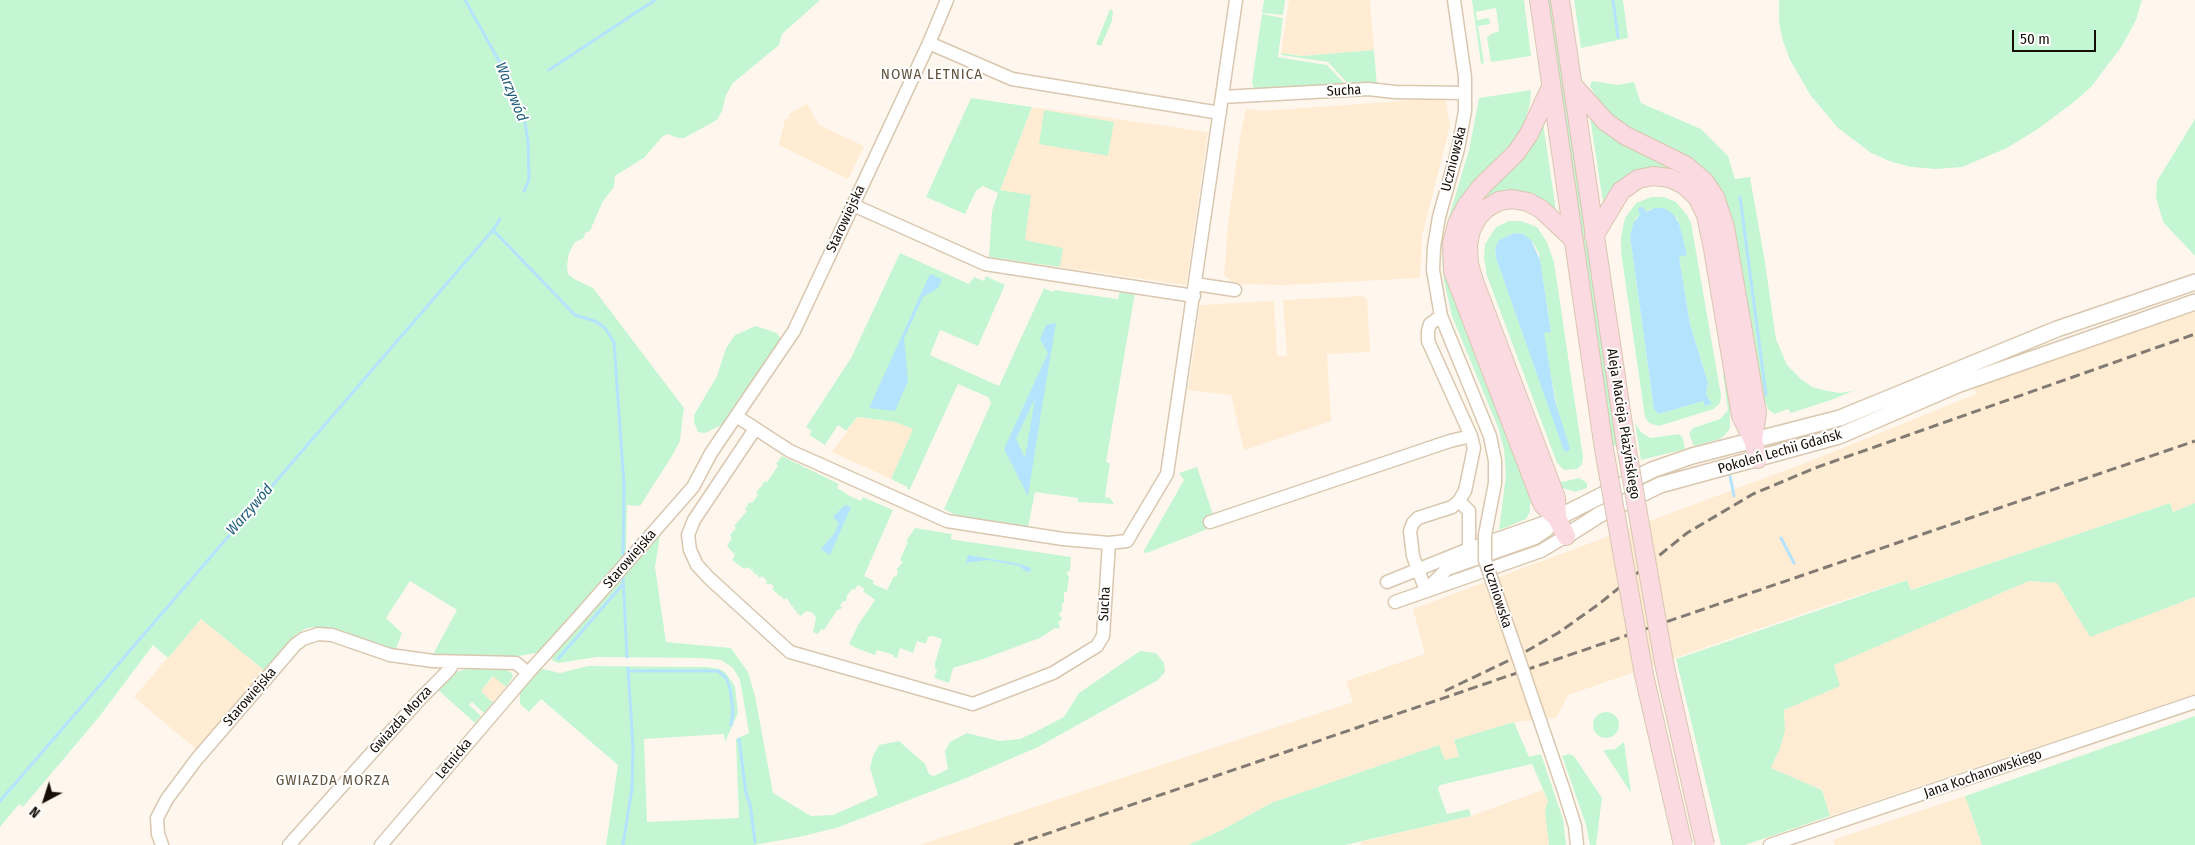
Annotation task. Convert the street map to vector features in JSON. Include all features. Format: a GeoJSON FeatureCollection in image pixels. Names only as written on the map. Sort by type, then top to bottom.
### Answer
{"type":"FeatureCollection","features":[{"type":"Feature","properties":{"kind":"main road","name":"Aleja Macieja Płażyńskiego"},"geometry":{"type":"LineString","coordinates":[[1539,0],[1604,449],[1644,674],[1682,845]]}},
{"type":"Feature","properties":{"kind":"main road","name":"Aleja Macieja Płażyńskiego"},"geometry":{"type":"LineString","coordinates":[[1560,0],[1626,445],[1665,668],[1706,845]]}},
{"type":"Feature","properties":{"kind":"main road"},"geometry":{"type":"LineString","coordinates":[[1572,84],[1606,122],[1626,136],[1685,165],[1704,181],[1715,197],[1725,227],[1757,413],[1753,440]]}},
{"type":"Feature","properties":{"kind":"main road"},"geometry":{"type":"LineString","coordinates":[[1551,87],[1529,134],[1516,153],[1480,188],[1467,205],[1457,224],[1452,244],[1454,271],[1542,505],[1557,518],[1566,536]]}},
{"type":"Feature","properties":{"kind":"main road"},"geometry":{"type":"LineString","coordinates":[[1594,236],[1621,191],[1638,180],[1653,176],[1670,178],[1684,185],[1697,197],[1706,215],[1713,249],[1740,416],[1753,440],[1758,459]]}},
{"type":"Feature","properties":{"kind":"main road"},"geometry":{"type":"LineString","coordinates":[[1557,518],[1556,498],[1474,281],[1469,264],[1468,245],[1471,230],[1478,217],[1487,208],[1499,201],[1512,199],[1528,202],[1541,209],[1573,239]]}},
{"type":"Feature","properties":{"kind":"street","name":"Starowiejska"},"geometry":{"type":"LineString","coordinates":[[162,845],[158,834],[157,818],[167,799],[196,760],[294,645],[303,639],[318,634],[332,636],[390,655],[454,662],[516,663],[528,673],[693,487],[712,453],[794,331],[929,43],[946,0]]}},
{"type":"Feature","properties":{"kind":"street"},"geometry":{"type":"LineString","coordinates":[[736,416],[790,451],[947,520],[1011,532],[1109,543],[1121,543],[1131,536],[1167,474],[1236,0]]}},
{"type":"Feature","properties":{"kind":"street","name":"Uczniowska"},"geometry":{"type":"LineString","coordinates":[[1454,0],[1465,93],[1463,129],[1439,217],[1434,247],[1433,270],[1441,316],[1490,436],[1495,460],[1495,483],[1485,535],[1485,560],[1563,788],[1575,826],[1578,845]]}},
{"type":"Feature","properties":{"kind":"street"},"geometry":{"type":"LineString","coordinates":[[929,43],[1012,79],[1220,113]]}},
{"type":"Feature","properties":{"kind":"street","name":"Sucha"},"geometry":{"type":"LineString","coordinates":[[1222,97],[1368,89],[1395,92],[1465,93]]}},
{"type":"Feature","properties":{"kind":"street"},"geometry":{"type":"LineString","coordinates":[[853,205],[985,264],[1194,290],[1235,290]]}},
{"type":"Feature","properties":{"kind":"street","name":"Pokoleń Lechii Gdańsk"},"geometry":{"type":"LineString","coordinates":[[1387,582],[1469,549],[1557,518],[1652,470],[1692,456],[1840,418],[2022,343],[2195,282]]}},
{"type":"Feature","properties":{"kind":"street"},"geometry":{"type":"LineString","coordinates":[[2170,290],[2177,308]]}},
{"type":"Feature","properties":{"kind":"street","name":"Pokoleń Lechii Gdańsk"},"geometry":{"type":"LineString","coordinates":[[1395,602],[1541,550],[1599,515],[1660,485],[1839,436],[1957,385],[2195,302]]}},
{"type":"Feature","properties":{"kind":"street"},"geometry":{"type":"LineString","coordinates":[[1426,591],[1413,556],[1410,531],[1413,523],[1418,518],[1452,508],[1459,502],[1465,491],[1474,448],[1471,436],[1428,341],[1430,324],[1441,316]]}},
{"type":"Feature","properties":{"kind":"street"},"geometry":{"type":"LineString","coordinates":[[2022,343],[2028,359]]}},
{"type":"Feature","properties":{"kind":"street","name":"Sucha"},"geometry":{"type":"LineString","coordinates":[[755,429],[694,520],[688,535],[690,550],[697,565],[703,572],[790,652],[970,704],[1053,673],[1092,650],[1101,641],[1109,543]]}},
{"type":"Feature","properties":{"kind":"street"},"geometry":{"type":"LineString","coordinates":[[1210,522],[1450,441],[1471,436]]}},
{"type":"Feature","properties":{"kind":"street"},"geometry":{"type":"LineString","coordinates":[[1459,502],[1469,511],[1469,549]]}},
{"type":"Feature","properties":{"kind":"street","name":"Pokoleń Lechii Gdańsk"},"geometry":{"type":"LineString","coordinates":[[1426,591],[1447,569],[1536,538],[1547,530],[1557,518]]}},
{"type":"Feature","properties":{"kind":"street","name":"Gwiazda Morza"},"geometry":{"type":"LineString","coordinates":[[289,845],[425,694],[449,670],[454,662]]}},
{"type":"Feature","properties":{"kind":"street","name":"Letnicka"},"geometry":{"type":"LineString","coordinates":[[381,845],[528,673]]}},
{"type":"Feature","properties":{"kind":"street","name":"Jana Kochanowskiego"},"geometry":{"type":"LineString","coordinates":[[1770,845],[2195,702]]}},
{"type":"Feature","properties":{"kind":"shaded area"},"geometry":{"type":"Polygon","coordinates":[[[1289,0],[1370,0],[1374,50],[1302,56],[1281,53],[1289,0]]]}},
{"type":"Feature","properties":{"kind":"shaded area"},"geometry":{"type":"Polygon","coordinates":[[[1414,100],[1446,100],[1450,126],[1422,236],[1420,278],[1286,285],[1235,284],[1224,275],[1228,223],[1240,137],[1246,109],[1262,111],[1414,100]]]}},
{"type":"Feature","properties":{"kind":"shaded area"},"geometry":{"type":"Polygon","coordinates":[[[807,104],[819,125],[864,146],[848,179],[779,145],[785,119],[788,119],[790,113],[807,104]]]}},
{"type":"Feature","properties":{"kind":"shaded area"},"geometry":{"type":"Polygon","coordinates":[[[1032,107],[1208,132],[1186,285],[989,257],[992,211],[1032,107]]]}},
{"type":"Feature","properties":{"kind":"shaded area"},"geometry":{"type":"Polygon","coordinates":[[[1362,296],[1367,299],[1370,352],[1327,354],[1331,421],[1244,450],[1231,395],[1188,390],[1200,305],[1274,301],[1277,356],[1287,356],[1283,300],[1362,296]]]}},
{"type":"Feature","properties":{"kind":"shaded area"},"geometry":{"type":"Polygon","coordinates":[[[2195,309],[2195,503],[2173,512],[2170,503],[1910,590],[1906,580],[1825,606],[1568,695],[1556,718],[1514,722],[1454,740],[1459,756],[1445,761],[1439,745],[1271,803],[1222,830],[1188,845],[919,845],[1353,702],[1346,681],[1425,654],[1413,609],[1808,462],[1976,394],[1974,386],[2195,309]]]}},
{"type":"Feature","properties":{"kind":"shaded area"},"geometry":{"type":"Polygon","coordinates":[[[857,417],[895,422],[913,429],[891,479],[832,452],[857,417]]]}},
{"type":"Feature","properties":{"kind":"shaded area"},"geometry":{"type":"Polygon","coordinates":[[[2029,581],[2057,583],[2090,636],[2195,597],[2195,694],[1830,816],[1822,790],[1771,768],[1785,731],[1784,710],[1839,686],[1833,665],[2029,581]]]}},
{"type":"Feature","properties":{"kind":"shaded area"},"geometry":{"type":"Polygon","coordinates":[[[201,619],[265,671],[197,750],[134,697],[201,619]]]}},
{"type":"Feature","properties":{"kind":"shaded area"},"geometry":{"type":"Polygon","coordinates":[[[494,676],[506,687],[494,701],[491,701],[480,691],[494,676]]]}},
{"type":"Feature","properties":{"kind":"shaded area"},"geometry":{"type":"Polygon","coordinates":[[[1543,790],[1548,801],[1549,845],[1361,845],[1360,842],[1471,816],[1543,790]]]}},
{"type":"Feature","properties":{"kind":"shaded area"},"geometry":{"type":"Polygon","coordinates":[[[1965,796],[1982,845],[1835,845],[1833,840],[1965,796]]]}},
{"type":"Feature","properties":{"kind":"green space"},"geometry":{"type":"Polygon","coordinates":[[[0,0],[820,0],[782,34],[779,45],[733,83],[726,95],[722,111],[717,120],[684,138],[667,134],[662,137],[645,157],[615,176],[614,187],[603,201],[590,231],[585,233],[584,238],[575,242],[569,253],[568,274],[593,288],[684,408],[680,441],[672,456],[640,506],[627,505],[626,555],[562,627],[536,653],[513,657],[432,656],[457,610],[410,581],[386,618],[402,633],[396,649],[381,646],[340,630],[314,627],[305,629],[295,635],[265,671],[201,619],[168,658],[153,645],[99,717],[23,807],[19,804],[0,827],[0,0]]]}},
{"type":"Feature","properties":{"kind":"green space"},"geometry":{"type":"Polygon","coordinates":[[[1264,0],[1285,0],[1283,15],[1262,13],[1264,0]]]}},
{"type":"Feature","properties":{"kind":"green space"},"geometry":{"type":"Polygon","coordinates":[[[1472,0],[1524,0],[1531,56],[1491,62],[1487,38],[1499,31],[1496,8],[1476,12],[1477,20],[1489,18],[1490,24],[1478,26],[1484,63],[1481,64],[1472,0]]]}},
{"type":"Feature","properties":{"kind":"green space"},"geometry":{"type":"Polygon","coordinates":[[[1545,0],[1553,0],[1617,445],[1608,447],[1545,0]]]}},
{"type":"Feature","properties":{"kind":"green space"},"geometry":{"type":"Polygon","coordinates":[[[1574,0],[1623,0],[1628,38],[1581,48],[1574,0]]]}},
{"type":"Feature","properties":{"kind":"green space"},"geometry":{"type":"Polygon","coordinates":[[[1779,0],[2142,0],[2136,20],[2122,46],[2091,87],[2074,102],[2038,129],[2007,148],[1962,167],[1936,169],[1911,167],[1892,162],[1871,153],[1838,128],[1811,96],[1790,60],[1779,22],[1779,0]]]}},
{"type":"Feature","properties":{"kind":"green space"},"geometry":{"type":"Polygon","coordinates":[[[1110,9],[1113,11],[1112,21],[1101,46],[1096,44],[1110,9]]]}},
{"type":"Feature","properties":{"kind":"green space"},"geometry":{"type":"Polygon","coordinates":[[[1262,14],[1283,18],[1278,57],[1327,65],[1346,85],[1254,89],[1252,82],[1262,14]]]}},
{"type":"Feature","properties":{"kind":"green space"},"geometry":{"type":"Polygon","coordinates":[[[1374,50],[1377,85],[1349,85],[1328,62],[1281,55],[1281,53],[1302,56],[1374,50]]]}},
{"type":"Feature","properties":{"kind":"green space"},"geometry":{"type":"Polygon","coordinates":[[[1592,81],[1618,85],[1634,82],[1641,103],[1701,129],[1728,156],[1735,179],[1750,177],[1776,339],[1787,365],[1812,387],[1828,391],[1840,393],[1868,385],[1831,400],[1791,413],[1788,409],[1774,414],[1768,409],[1766,404],[1763,404],[1726,208],[1603,108],[1590,86],[1592,81]]]}},
{"type":"Feature","properties":{"kind":"green space"},"geometry":{"type":"Polygon","coordinates":[[[1531,90],[1530,104],[1522,130],[1507,151],[1469,189],[1448,220],[1469,150],[1479,98],[1531,90]]]}},
{"type":"Feature","properties":{"kind":"green space"},"geometry":{"type":"Polygon","coordinates":[[[971,98],[1032,107],[1000,190],[1031,195],[1025,240],[1063,248],[1060,267],[989,257],[992,211],[998,193],[983,186],[976,191],[965,214],[926,197],[971,98]]]}},
{"type":"Feature","properties":{"kind":"green space"},"geometry":{"type":"Polygon","coordinates":[[[1044,110],[1114,122],[1108,156],[1039,144],[1044,110]]]}},
{"type":"Feature","properties":{"kind":"green space"},"geometry":{"type":"Polygon","coordinates":[[[1589,111],[1684,172],[1717,232],[1661,170],[1604,209],[1589,111]]]}},
{"type":"Feature","properties":{"kind":"green space"},"geometry":{"type":"Polygon","coordinates":[[[1542,116],[1557,217],[1534,198],[1464,222],[1542,116]]]}},
{"type":"Feature","properties":{"kind":"green space"},"geometry":{"type":"Polygon","coordinates":[[[2195,119],[2195,256],[2163,222],[2156,197],[2157,181],[2195,119]]]}},
{"type":"Feature","properties":{"kind":"green space"},"geometry":{"type":"Polygon","coordinates":[[[1651,197],[1664,197],[1676,202],[1691,223],[1721,395],[1720,403],[1714,409],[1659,426],[1649,423],[1645,417],[1621,252],[1621,237],[1625,218],[1636,203],[1651,197]],[[1651,209],[1636,218],[1630,236],[1654,409],[1659,414],[1703,401],[1705,406],[1711,404],[1706,395],[1708,383],[1690,324],[1679,257],[1686,255],[1677,218],[1651,209]]]}},
{"type":"Feature","properties":{"kind":"green space"},"geometry":{"type":"Polygon","coordinates":[[[1509,221],[1521,221],[1537,227],[1547,242],[1554,262],[1583,457],[1582,464],[1577,469],[1564,470],[1557,463],[1487,276],[1484,258],[1485,244],[1496,227],[1509,221]],[[1515,233],[1499,240],[1495,248],[1496,258],[1565,452],[1543,333],[1551,331],[1539,254],[1534,244],[1523,234],[1515,233]]]}},
{"type":"Feature","properties":{"kind":"green space"},"geometry":{"type":"Polygon","coordinates":[[[1443,242],[1444,263],[1451,292],[1533,502],[1530,504],[1530,512],[1526,519],[1499,530],[1506,475],[1504,450],[1499,430],[1452,316],[1444,281],[1443,242]]]}},
{"type":"Feature","properties":{"kind":"green space"},"geometry":{"type":"Polygon","coordinates":[[[900,253],[969,284],[974,277],[984,281],[986,276],[1005,285],[978,346],[940,330],[930,355],[999,386],[1044,288],[1052,292],[1054,290],[1118,299],[1120,291],[1135,293],[1106,462],[1110,463],[1105,497],[1110,498],[1114,504],[1078,502],[1078,498],[1035,492],[1028,528],[957,516],[944,509],[991,403],[988,397],[958,384],[909,491],[907,487],[891,479],[913,429],[895,422],[857,417],[846,431],[838,425],[825,445],[809,435],[812,431],[806,427],[851,358],[900,253]]]}},
{"type":"Feature","properties":{"kind":"green space"},"geometry":{"type":"Polygon","coordinates":[[[756,326],[777,333],[781,339],[724,424],[705,433],[698,432],[694,422],[694,415],[717,376],[726,348],[735,335],[756,326]]]}},
{"type":"Feature","properties":{"kind":"green space"},"geometry":{"type":"Polygon","coordinates":[[[1726,373],[1732,413],[1730,414],[1730,428],[1720,439],[1694,446],[1689,434],[1693,428],[1720,419],[1728,410],[1723,374],[1726,373]]]}},
{"type":"Feature","properties":{"kind":"green space"},"geometry":{"type":"Polygon","coordinates":[[[1635,423],[1641,432],[1650,438],[1679,434],[1683,438],[1685,449],[1641,460],[1635,423]]]}},
{"type":"Feature","properties":{"kind":"green space"},"geometry":{"type":"Polygon","coordinates":[[[782,456],[839,484],[837,488],[850,496],[861,501],[863,497],[893,510],[864,576],[874,581],[873,584],[887,590],[894,576],[896,577],[898,571],[896,570],[903,562],[900,560],[908,542],[906,541],[915,528],[952,534],[951,539],[956,540],[1071,557],[1070,571],[1068,571],[1067,575],[1069,576],[1067,592],[1064,592],[1064,603],[1062,603],[1062,612],[1060,612],[1059,616],[1062,617],[1061,621],[1058,621],[1060,627],[1055,628],[1040,638],[953,668],[949,683],[934,678],[937,670],[935,669],[935,663],[942,639],[932,636],[928,637],[926,644],[917,641],[913,653],[900,648],[897,658],[893,657],[894,655],[877,650],[875,655],[849,644],[858,625],[875,600],[863,591],[865,589],[858,585],[854,590],[852,589],[845,602],[843,601],[840,606],[842,607],[840,610],[838,609],[824,630],[822,629],[818,634],[813,632],[816,618],[813,613],[806,611],[801,616],[796,612],[799,609],[796,611],[793,608],[794,605],[792,607],[787,598],[784,600],[783,595],[781,597],[772,589],[774,587],[770,583],[768,585],[762,576],[760,578],[757,575],[758,572],[756,575],[752,571],[753,568],[751,570],[747,567],[744,569],[732,560],[735,555],[727,546],[732,538],[730,535],[736,528],[734,526],[747,511],[745,509],[747,506],[749,508],[747,505],[750,502],[752,503],[758,495],[756,493],[762,485],[764,486],[762,484],[765,481],[767,482],[778,466],[776,464],[782,456]]]}},
{"type":"Feature","properties":{"kind":"green space"},"geometry":{"type":"Polygon","coordinates":[[[1197,467],[1214,517],[1211,525],[1205,530],[1147,553],[1143,552],[1184,480],[1179,473],[1197,467]]]}},
{"type":"Feature","properties":{"kind":"green space"},"geometry":{"type":"Polygon","coordinates":[[[1579,478],[1587,483],[1587,488],[1575,492],[1563,488],[1561,490],[1558,480],[1562,482],[1579,478]]]}},
{"type":"Feature","properties":{"kind":"green space"},"geometry":{"type":"Polygon","coordinates":[[[2170,503],[2173,512],[2195,503],[2195,597],[2090,637],[2057,583],[2029,581],[1834,665],[1840,686],[1784,710],[1785,731],[1771,768],[1822,790],[1830,816],[1745,845],[1721,845],[1676,659],[1907,580],[1911,590],[2170,503]]]}},
{"type":"Feature","properties":{"kind":"green space"},"geometry":{"type":"Polygon","coordinates":[[[660,536],[655,567],[666,642],[731,648],[748,672],[755,696],[773,793],[811,816],[833,815],[878,795],[870,768],[873,756],[879,745],[899,741],[925,764],[929,774],[934,776],[948,769],[945,751],[950,742],[967,733],[999,741],[1020,739],[1033,733],[1064,717],[1079,693],[1140,651],[1156,653],[1164,663],[1165,672],[1158,680],[1038,747],[964,779],[836,828],[754,845],[606,845],[618,765],[541,699],[529,712],[520,704],[520,692],[540,670],[560,673],[588,666],[707,667],[725,672],[735,686],[738,713],[725,742],[724,734],[644,739],[647,822],[739,818],[736,739],[749,733],[740,680],[733,668],[721,660],[699,658],[597,657],[558,663],[552,660],[553,653],[660,536]]]}},
{"type":"Feature","properties":{"kind":"green space"},"geometry":{"type":"Polygon","coordinates":[[[466,669],[504,669],[512,673],[513,677],[506,687],[493,676],[481,691],[491,701],[494,701],[484,713],[472,702],[469,705],[481,716],[475,723],[437,689],[453,673],[466,669]]]}},
{"type":"Feature","properties":{"kind":"green space"},"geometry":{"type":"Polygon","coordinates":[[[1606,712],[1615,716],[1619,725],[1615,734],[1606,738],[1597,734],[1593,725],[1597,716],[1606,712]]]}},
{"type":"Feature","properties":{"kind":"green space"},"geometry":{"type":"Polygon","coordinates":[[[2195,716],[2195,845],[1982,845],[1965,796],[2195,716]]]}},
{"type":"Feature","properties":{"kind":"green space"},"geometry":{"type":"Polygon","coordinates":[[[1514,722],[1529,757],[1541,754],[1563,819],[1566,845],[1549,845],[1545,811],[1548,801],[1532,764],[1440,785],[1438,789],[1447,814],[1469,809],[1471,816],[1345,845],[1188,845],[1222,830],[1271,803],[1439,745],[1445,760],[1459,756],[1454,740],[1514,722]]]}},
{"type":"Feature","properties":{"kind":"green space"},"geometry":{"type":"Polygon","coordinates":[[[1624,742],[1631,793],[1603,750],[1615,749],[1624,742]]]}},
{"type":"Feature","properties":{"kind":"green space"},"geometry":{"type":"Polygon","coordinates":[[[1569,754],[1574,756],[1602,798],[1596,845],[1590,845],[1586,825],[1562,756],[1569,754]]]}},
{"type":"Feature","properties":{"kind":"water"},"geometry":{"type":"Polygon","coordinates":[[[1643,207],[1646,212],[1655,208],[1664,208],[1673,214],[1679,223],[1687,255],[1679,257],[1690,324],[1708,383],[1706,395],[1712,404],[1705,406],[1703,401],[1659,414],[1654,409],[1630,236],[1634,222],[1640,215],[1638,208],[1643,207]]]}},
{"type":"Feature","properties":{"kind":"water"},"geometry":{"type":"Polygon","coordinates":[[[1515,233],[1523,234],[1531,240],[1540,260],[1551,332],[1544,333],[1555,401],[1570,449],[1567,452],[1564,451],[1496,258],[1495,248],[1499,240],[1515,233]]]}},
{"type":"Feature","properties":{"kind":"water"},"geometry":{"type":"Polygon","coordinates":[[[930,274],[942,279],[938,288],[923,297],[904,339],[908,381],[895,411],[869,408],[930,274]]]}},
{"type":"Feature","properties":{"kind":"water"},"geometry":{"type":"Polygon","coordinates":[[[1056,323],[1028,496],[1004,449],[1048,353],[1040,339],[1046,325],[1056,323]],[[1035,398],[1016,439],[1025,458],[1035,398]]]}},
{"type":"Feature","properties":{"kind":"water"},"geometry":{"type":"Polygon","coordinates":[[[845,505],[851,507],[830,555],[821,549],[834,534],[839,523],[833,517],[845,505]]]}},
{"type":"Feature","properties":{"kind":"water"},"geometry":{"type":"Polygon","coordinates":[[[968,555],[1020,564],[1031,568],[1030,572],[1025,571],[1020,566],[987,560],[966,563],[968,555]]]}},
{"type":"Feature","properties":{"kind":"waterway","name":"Warzywód"},"geometry":{"type":"LineString","coordinates":[[465,0],[509,79],[525,123],[528,141],[529,180],[524,191]]}},
{"type":"Feature","properties":{"kind":"waterway"},"geometry":{"type":"LineString","coordinates":[[549,70],[655,0]]}},
{"type":"Feature","properties":{"kind":"waterway"},"geometry":{"type":"LineString","coordinates":[[1548,0],[1551,27]]}},
{"type":"Feature","properties":{"kind":"waterway"},"geometry":{"type":"LineString","coordinates":[[1613,0],[1618,37]]}},
{"type":"Feature","properties":{"kind":"waterway"},"geometry":{"type":"LineString","coordinates":[[1552,36],[1566,126]]}},
{"type":"Feature","properties":{"kind":"waterway"},"geometry":{"type":"LineString","coordinates":[[1740,197],[1766,395]]}},
{"type":"Feature","properties":{"kind":"waterway","name":"Warzywód"},"geometry":{"type":"LineString","coordinates":[[0,801],[493,230],[500,219]]}},
{"type":"Feature","properties":{"kind":"waterway"},"geometry":{"type":"LineString","coordinates":[[493,230],[575,315],[595,321],[605,328],[614,342],[624,485],[623,558]]}},
{"type":"Feature","properties":{"kind":"waterway"},"geometry":{"type":"LineString","coordinates":[[1730,476],[1734,496]]}},
{"type":"Feature","properties":{"kind":"waterway"},"geometry":{"type":"LineString","coordinates":[[1781,538],[1794,563]]}},
{"type":"Feature","properties":{"kind":"waterway"},"geometry":{"type":"LineString","coordinates":[[623,577],[627,657]]}},
{"type":"Feature","properties":{"kind":"waterway"},"geometry":{"type":"LineString","coordinates":[[558,659],[623,584]]}},
{"type":"Feature","properties":{"kind":"waterway"},"geometry":{"type":"LineString","coordinates":[[623,845],[632,788],[633,746],[628,668]]}},
{"type":"Feature","properties":{"kind":"waterway"},"geometry":{"type":"LineString","coordinates":[[628,671],[718,671],[726,678],[730,688],[733,711],[731,725]]}},
{"type":"Feature","properties":{"kind":"waterway"},"geometry":{"type":"LineString","coordinates":[[739,739],[755,842]]}},
{"type":"Feature","properties":{"kind":"railway"},"geometry":{"type":"LineString","coordinates":[[1445,691],[1518,656],[1558,633],[1599,604],[1687,533],[1753,494],[1815,468],[2195,334]]}},
{"type":"Feature","properties":{"kind":"railway"},"geometry":{"type":"LineString","coordinates":[[1014,845],[2195,441]]}},
{"type":"Feature","properties":{"kind":"district","name":"NOWA LETNICA"},"geometry":{"type":"Point","coordinates":[932,75]}},
{"type":"Feature","properties":{"kind":"district","name":"GWIAZDA MORZA"},"geometry":{"type":"Point","coordinates":[333,781]}}]}
